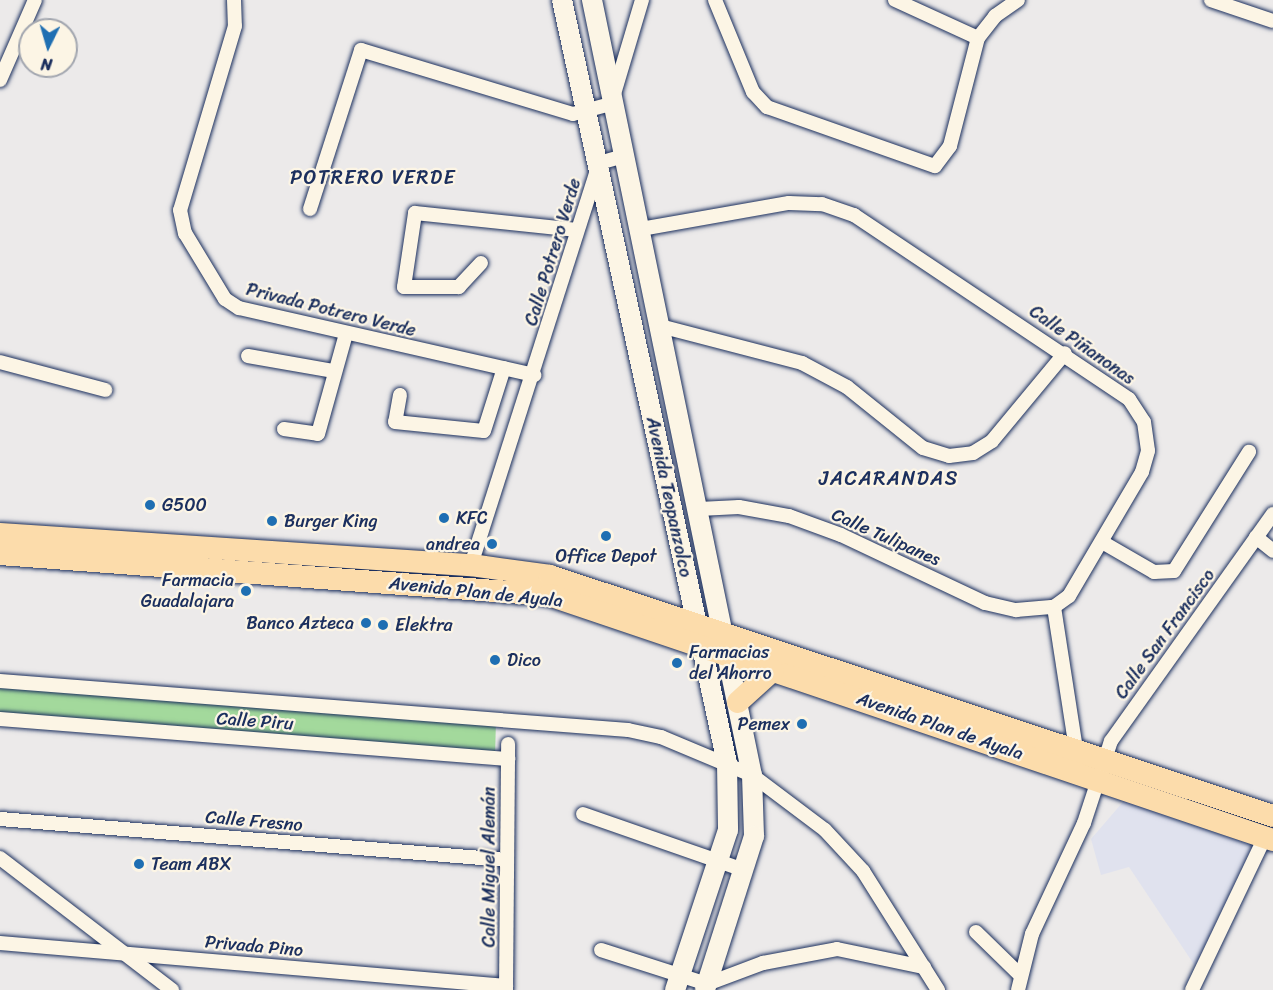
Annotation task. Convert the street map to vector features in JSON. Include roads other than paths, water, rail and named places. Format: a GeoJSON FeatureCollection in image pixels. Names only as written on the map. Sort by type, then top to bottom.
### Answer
{"type":"FeatureCollection","features":[{"type":"Feature","properties":{"kind":"main road","name":"Avenida Teopanzolco"},"geometry":{"type":"LineString","coordinates":[[562,0],[588,111],[727,763],[728,830],[677,984]]}},
{"type":"Feature","properties":{"kind":"main road","name":"Avenida Teopanzolco"},"geometry":{"type":"LineString","coordinates":[[592,0],[611,104],[641,229],[728,646],[757,814],[744,870],[706,987]]}},
{"type":"Feature","properties":{"kind":"main road"},"geometry":{"type":"LineString","coordinates":[[651,415],[677,408]]}},
{"type":"Feature","properties":{"kind":"main road","name":"Avenida Plan de Ayala"},"geometry":{"type":"LineString","coordinates":[[0,534],[471,565],[561,579],[728,646],[1100,769],[1273,816]]}},
{"type":"Feature","properties":{"kind":"main road","name":"Avenida Plan de Ayala"},"geometry":{"type":"LineString","coordinates":[[0,554],[549,595],[700,636]]}},
{"type":"Feature","properties":{"kind":"main road","name":"Avenida Plan de Ayala"},"geometry":{"type":"LineString","coordinates":[[728,646],[773,670],[1075,761]]}},
{"type":"Feature","properties":{"kind":"main road"},"geometry":{"type":"LineString","coordinates":[[738,702],[773,670]]}},
{"type":"Feature","properties":{"kind":"main road","name":"Avenida Plan de Ayala"},"geometry":{"type":"LineString","coordinates":[[1100,769],[1269,839]]}},
{"type":"Feature","properties":{"kind":"street"},"geometry":{"type":"LineString","coordinates":[[0,80],[35,0]]}},
{"type":"Feature","properties":{"kind":"street","name":"Privada Potrero Verde"},"geometry":{"type":"LineString","coordinates":[[234,0],[235,26],[180,210],[185,233],[225,299],[239,308],[504,368]]}},
{"type":"Feature","properties":{"kind":"street"},"geometry":{"type":"LineString","coordinates":[[310,208],[361,51],[563,112],[588,111],[611,104],[642,0]]}},
{"type":"Feature","properties":{"kind":"street"},"geometry":{"type":"LineString","coordinates":[[716,0],[753,92],[767,107],[922,165],[943,160],[950,146],[978,38],[994,16],[1018,0]]}},
{"type":"Feature","properties":{"kind":"street"},"geometry":{"type":"LineString","coordinates":[[895,0],[978,38]]}},
{"type":"Feature","properties":{"kind":"street"},"geometry":{"type":"LineString","coordinates":[[1211,0],[1273,21]]}},
{"type":"Feature","properties":{"kind":"street","name":"Calle Potrero Verde"},"geometry":{"type":"LineString","coordinates":[[471,565],[536,375],[576,230],[599,164],[623,156]]}},
{"type":"Feature","properties":{"kind":"street","name":"Calle Piñanonas"},"geometry":{"type":"LineString","coordinates":[[641,229],[789,203],[822,204],[854,215],[1065,353],[1129,399],[1144,422],[1148,451],[1142,472],[1069,597],[1054,607]]}},
{"type":"Feature","properties":{"kind":"street"},"geometry":{"type":"LineString","coordinates":[[481,262],[459,287],[404,287],[415,213],[576,230]]}},
{"type":"Feature","properties":{"kind":"street"},"geometry":{"type":"LineString","coordinates":[[660,326],[802,363],[847,387],[923,448],[949,456],[973,453],[992,441],[1065,353]]}},
{"type":"Feature","properties":{"kind":"street"},"geometry":{"type":"LineString","coordinates":[[284,429],[318,434],[333,371],[346,334]]}},
{"type":"Feature","properties":{"kind":"street"},"geometry":{"type":"LineString","coordinates":[[248,356],[333,371]]}},
{"type":"Feature","properties":{"kind":"street"},"geometry":{"type":"LineString","coordinates":[[0,362],[105,390]]}},
{"type":"Feature","properties":{"kind":"street"},"geometry":{"type":"LineString","coordinates":[[400,394],[395,422],[484,431],[504,368],[536,375]]}},
{"type":"Feature","properties":{"kind":"street"},"geometry":{"type":"LineString","coordinates":[[1102,542],[1154,572],[1174,571],[1249,452]]}},
{"type":"Feature","properties":{"kind":"street","name":"Calle Tulipanes"},"geometry":{"type":"LineString","coordinates":[[699,509],[739,507],[789,516],[841,535],[985,603],[1016,610],[1054,607]]}},
{"type":"Feature","properties":{"kind":"street","name":"Calle San Francisco"},"geometry":{"type":"LineString","coordinates":[[1018,990],[1032,934],[1084,823],[1100,769],[1273,514]]}},
{"type":"Feature","properties":{"kind":"street"},"geometry":{"type":"LineString","coordinates":[[1256,537],[1273,551]]}},
{"type":"Feature","properties":{"kind":"street"},"geometry":{"type":"LineString","coordinates":[[1054,607],[1075,761]]}},
{"type":"Feature","properties":{"kind":"street"},"geometry":{"type":"LineString","coordinates":[[0,681],[628,730],[727,763],[785,795],[863,871],[938,990]]}},
{"type":"Feature","properties":{"kind":"street","name":"Calle Piru"},"geometry":{"type":"LineString","coordinates":[[0,719],[508,759]]}},
{"type":"Feature","properties":{"kind":"street","name":"Calle Miguel Alemán"},"geometry":{"type":"LineString","coordinates":[[506,988],[508,744]]}},
{"type":"Feature","properties":{"kind":"street"},"geometry":{"type":"LineString","coordinates":[[583,814],[744,870]]}},
{"type":"Feature","properties":{"kind":"street","name":"Calle Fresno"},"geometry":{"type":"LineString","coordinates":[[0,819],[506,860]]}},
{"type":"Feature","properties":{"kind":"street"},"geometry":{"type":"LineString","coordinates":[[1192,990],[1269,839]]}},
{"type":"Feature","properties":{"kind":"street"},"geometry":{"type":"LineString","coordinates":[[0,858],[171,990]]}},
{"type":"Feature","properties":{"kind":"street"},"geometry":{"type":"LineString","coordinates":[[976,932],[1020,975]]}},
{"type":"Feature","properties":{"kind":"street","name":"Privada Pino"},"geometry":{"type":"LineString","coordinates":[[0,943],[506,988]]}},
{"type":"Feature","properties":{"kind":"street"},"geometry":{"type":"LineString","coordinates":[[601,950],[677,984],[706,987],[763,963],[837,949],[924,967]]}},
{"type":"Feature","properties":{"kind":"place","name":"G500"},"geometry":{"type":"Point","coordinates":[150,505]}},
{"type":"Feature","properties":{"kind":"place","name":"KFC"},"geometry":{"type":"Point","coordinates":[444,518]}},
{"type":"Feature","properties":{"kind":"place","name":"Burger King"},"geometry":{"type":"Point","coordinates":[272,521]}},
{"type":"Feature","properties":{"kind":"place","name":"Office Depot"},"geometry":{"type":"Point","coordinates":[606,536]}},
{"type":"Feature","properties":{"kind":"place","name":"andrea"},"geometry":{"type":"Point","coordinates":[492,544]}},
{"type":"Feature","properties":{"kind":"place","name":"Farmacia Guadalajara"},"geometry":{"type":"Point","coordinates":[246,591]}},
{"type":"Feature","properties":{"kind":"place","name":"Banco Azteca"},"geometry":{"type":"Point","coordinates":[366,623]}},
{"type":"Feature","properties":{"kind":"place","name":"Elektra"},"geometry":{"type":"Point","coordinates":[383,625]}},
{"type":"Feature","properties":{"kind":"place","name":"Dico"},"geometry":{"type":"Point","coordinates":[495,660]}},
{"type":"Feature","properties":{"kind":"place","name":"Farmacias del Ahorro"},"geometry":{"type":"Point","coordinates":[677,663]}},
{"type":"Feature","properties":{"kind":"place","name":"Pemex"},"geometry":{"type":"Point","coordinates":[802,724]}},
{"type":"Feature","properties":{"kind":"place","name":"Team ABX"},"geometry":{"type":"Point","coordinates":[139,864]}},
{"type":"Feature","properties":{"kind":"district","name":"POTRERO VERDE"},"geometry":{"type":"Point","coordinates":[373,177]}},
{"type":"Feature","properties":{"kind":"district","name":"JACARANDAS"},"geometry":{"type":"Point","coordinates":[889,478]}}]}
